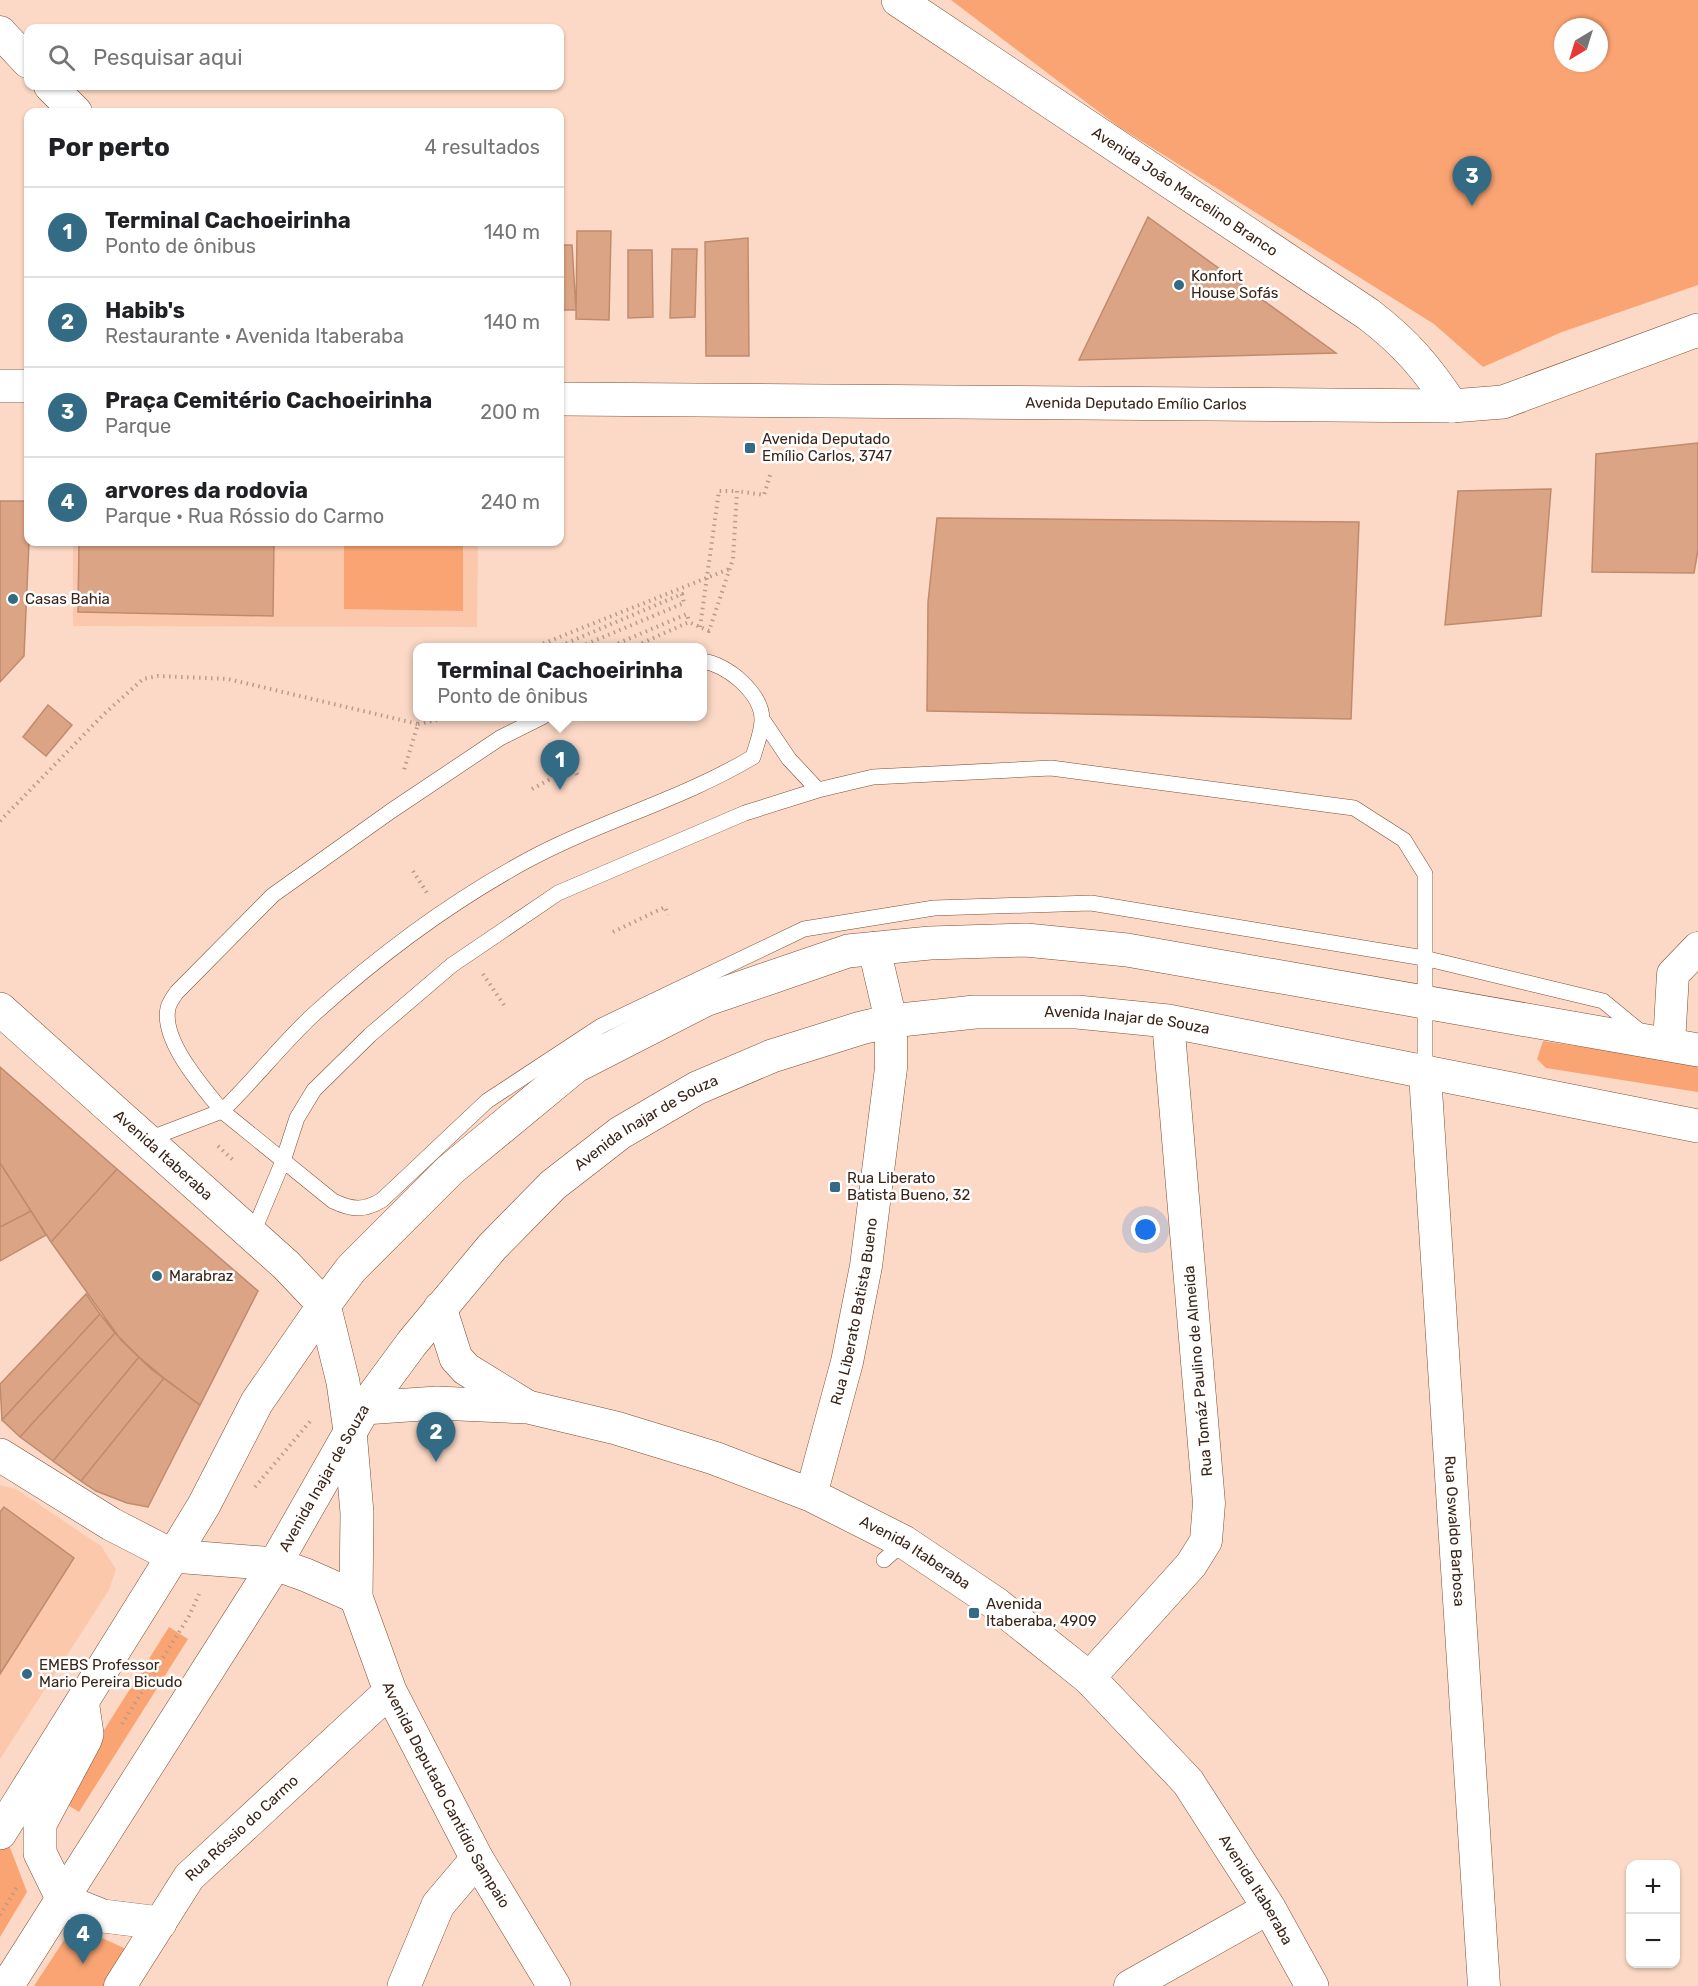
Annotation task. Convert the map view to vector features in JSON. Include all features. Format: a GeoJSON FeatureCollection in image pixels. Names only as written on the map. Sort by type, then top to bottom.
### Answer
{"type":"FeatureCollection","features":[{"type":"Feature","properties":{"kind":"main road","name":"Avenida João Marcelino Branco"},"geometry":{"type":"LineString","coordinates":[[898,0],[1368,314],[1397,336],[1425,366],[1452,406]]}},
{"type":"Feature","properties":{"kind":"main road","name":"Avenida Deputado Emílio Carlos"},"geometry":{"type":"LineString","coordinates":[[564,399],[1452,406],[1503,402],[1698,330]]}},
{"type":"Feature","properties":{"kind":"main road"},"geometry":{"type":"LineString","coordinates":[[0,386],[24,386]]}},
{"type":"Feature","properties":{"kind":"main road"},"geometry":{"type":"LineString","coordinates":[[0,1833],[173,1556],[204,1504],[257,1402],[351,1269],[450,1170],[576,1066],[705,1000],[848,951],[1026,940],[1127,950],[1426,1000],[1673,1045]]}},
{"type":"Feature","properties":{"kind":"main road","name":"Avenida Itaberaba"},"geometry":{"type":"LineString","coordinates":[[0,1009],[252,1234],[324,1305]]}},
{"type":"Feature","properties":{"kind":"main road","name":"Avenida Inajar de Souza"},"geometry":{"type":"LineString","coordinates":[[7,1986],[275,1564],[357,1419],[440,1308],[492,1247],[553,1185],[620,1133],[697,1088],[772,1056],[891,1021],[975,1012],[1077,1012],[1168,1021],[1425,1074],[1698,1126]]}},
{"type":"Feature","properties":{"kind":"main road","name":"Avenida Deputado Cantídio Sampaio"},"geometry":{"type":"LineString","coordinates":[[324,1305],[343,1382],[357,1419],[356,1597],[390,1691],[477,1859],[554,1986]]}},
{"type":"Feature","properties":{"kind":"main road","name":"Avenida Itaberaba"},"geometry":{"type":"LineString","coordinates":[[440,1308],[456,1358],[466,1369],[528,1407]]}},
{"type":"Feature","properties":{"kind":"main road","name":"Avenida Itaberaba"},"geometry":{"type":"LineString","coordinates":[[357,1419],[437,1403],[528,1407],[616,1428],[714,1458],[811,1495],[894,1551],[994,1603],[1089,1678],[1188,1782],[1269,1908],[1312,1986]]}},
{"type":"Feature","properties":{"kind":"main road"},"geometry":{"type":"LineString","coordinates":[[0,1455],[111,1524],[173,1556],[275,1564],[356,1597]]}},
{"type":"Feature","properties":{"kind":"main road"},"geometry":{"type":"LineString","coordinates":[[82,1702],[87,1734],[40,1824],[40,1853],[63,1900],[103,1916],[160,1923]]}},
{"type":"Feature","properties":{"kind":"main road"},"geometry":{"type":"LineString","coordinates":[[405,1986],[438,1905],[477,1859]]}},
{"type":"Feature","properties":{"kind":"street"},"geometry":{"type":"LineString","coordinates":[[0,32],[24,58]]}},
{"type":"Feature","properties":{"kind":"street"},"geometry":{"type":"LineString","coordinates":[[54,90],[72,108]]}},
{"type":"Feature","properties":{"kind":"street","name":"Rua Liberato Batista Bueno"},"geometry":{"type":"LineString","coordinates":[[811,1495],[847,1362],[866,1266],[891,1068],[891,1021],[874,948]]}},
{"type":"Feature","properties":{"kind":"street"},"geometry":{"type":"LineString","coordinates":[[1673,1045],[1673,974],[1698,948]]}},
{"type":"Feature","properties":{"kind":"street","name":"Rua Tomáz Paulino de Almeida"},"geometry":{"type":"LineString","coordinates":[[1089,1678],[1191,1565],[1206,1541],[1209,1503],[1168,1021]]}},
{"type":"Feature","properties":{"kind":"street","name":"Rua Oswaldo Barbosa"},"geometry":{"type":"LineString","coordinates":[[1425,1074],[1484,1986]]}},
{"type":"Feature","properties":{"kind":"street","name":"Rua Róssio do Carmo"},"geometry":{"type":"LineString","coordinates":[[120,1986],[189,1877],[390,1691]]}},
{"type":"Feature","properties":{"kind":"street"},"geometry":{"type":"LineString","coordinates":[[1130,1986],[1269,1908]]}},
{"type":"Feature","properties":{"kind":"lane"},"geometry":{"type":"LineString","coordinates":[[707,661],[731,670],[754,698],[762,719],[789,759],[818,790]]}},
{"type":"Feature","properties":{"kind":"lane"},"geometry":{"type":"LineString","coordinates":[[146,1140],[222,1111],[312,1016],[396,945],[441,913],[524,862],[593,829],[696,788],[753,757],[762,719]]}},
{"type":"Feature","properties":{"kind":"lane"},"geometry":{"type":"LineString","coordinates":[[536,721],[500,738],[391,810],[273,895],[177,992],[168,1007],[167,1024],[189,1071],[222,1111],[333,1202],[345,1207],[366,1210],[382,1200],[487,1101],[601,1026],[804,929],[934,908],[1091,903],[1424,958],[1603,1001],[1673,1045]]}},
{"type":"Feature","properties":{"kind":"lane"},"geometry":{"type":"LineString","coordinates":[[252,1234],[284,1161],[297,1118],[314,1090],[370,1035],[469,954],[558,893],[745,813],[818,790],[873,777],[1051,768],[1354,808],[1404,840],[1425,874],[1425,1074]]}},
{"type":"Feature","properties":{"kind":"path"},"geometry":{"type":"LineString","coordinates":[[700,627],[719,491],[764,495],[771,472]]}},
{"type":"Feature","properties":{"kind":"path"},"geometry":{"type":"LineString","coordinates":[[642,643],[689,622],[709,631],[733,559],[737,491]]}},
{"type":"Feature","properties":{"kind":"path"},"geometry":{"type":"LineString","coordinates":[[544,643],[729,569]]}},
{"type":"Feature","properties":{"kind":"path"},"geometry":{"type":"LineString","coordinates":[[567,643],[682,594],[684,603],[589,643]]}},
{"type":"Feature","properties":{"kind":"path"},"geometry":{"type":"LineString","coordinates":[[619,643],[687,614],[689,622]]}},
{"type":"Feature","properties":{"kind":"path"},"geometry":{"type":"LineString","coordinates":[[0,820],[104,714],[143,679],[158,676],[228,679],[418,724],[435,721]]}},
{"type":"Feature","properties":{"kind":"path"},"geometry":{"type":"LineString","coordinates":[[391,810],[418,724]]}},
{"type":"Feature","properties":{"kind":"path"},"geometry":{"type":"LineString","coordinates":[[532,789],[573,767],[578,776]]}},
{"type":"Feature","properties":{"kind":"path"},"geometry":{"type":"LineString","coordinates":[[614,932],[665,907],[668,915]]}},
{"type":"Feature","properties":{"kind":"path"},"geometry":{"type":"LineString","coordinates":[[469,954],[504,1005]]}},
{"type":"Feature","properties":{"kind":"path"},"geometry":{"type":"LineString","coordinates":[[218,1146],[233,1160]]}},
{"type":"Feature","properties":{"kind":"path"},"geometry":{"type":"LineString","coordinates":[[250,1493],[302,1430]]}},
{"type":"Feature","properties":{"kind":"path"},"geometry":{"type":"LineString","coordinates":[[121,1726],[189,1616]]}},
{"type":"Feature","properties":{"kind":"path"},"geometry":{"type":"LineString","coordinates":[[0,1915],[17,1887]]}},
{"type":"Feature","properties":{"kind":"shaded area"},"geometry":{"type":"Polygon","coordinates":[[[951,0],[1698,0],[1698,285],[1562,332],[1483,367],[1434,324],[1119,127],[951,0]]]}},
{"type":"Feature","properties":{"kind":"shaded area"},"geometry":{"type":"Polygon","coordinates":[[[73,546],[478,546],[477,627],[73,626],[73,546]]]}},
{"type":"Feature","properties":{"kind":"shaded area"},"geometry":{"type":"Polygon","coordinates":[[[344,546],[463,546],[463,611],[344,609],[344,546]]]}},
{"type":"Feature","properties":{"kind":"shaded area"},"geometry":{"type":"Polygon","coordinates":[[[1543,1041],[1698,1064],[1698,1092],[1546,1068],[1537,1059],[1543,1041]]]}},
{"type":"Feature","properties":{"kind":"shaded area","name":"EMEBS Professor Mario Pereira Bicudo"},"geometry":{"type":"Polygon","coordinates":[[[0,1485],[16,1489],[101,1546],[116,1569],[109,1590],[0,1759],[0,1485]]]}},
{"type":"Feature","properties":{"kind":"shaded area"},"geometry":{"type":"Polygon","coordinates":[[[169,1627],[188,1639],[79,1812],[60,1800],[169,1627]]]}},
{"type":"Feature","properties":{"kind":"shaded area"},"geometry":{"type":"Polygon","coordinates":[[[6,1837],[27,1892],[0,1937],[0,1847],[6,1837]]]}},
{"type":"Feature","properties":{"kind":"shaded area"},"geometry":{"type":"Polygon","coordinates":[[[74,1925],[126,1949],[104,1986],[34,1986],[74,1925]]]}},
{"type":"Feature","properties":{"kind":"building","name":"Konfort House Sofás"},"geometry":{"type":"Polygon","coordinates":[[[1148,217],[1336,353],[1079,360],[1148,217]]]}},
{"type":"Feature","properties":{"kind":"building"},"geometry":{"type":"Polygon","coordinates":[[[577,231],[611,231],[609,320],[576,319],[577,231]]]}},
{"type":"Feature","properties":{"kind":"building"},"geometry":{"type":"Polygon","coordinates":[[[748,238],[749,356],[706,356],[705,242],[748,238]]]}},
{"type":"Feature","properties":{"kind":"building"},"geometry":{"type":"Polygon","coordinates":[[[564,245],[572,245],[576,310],[564,310],[564,245]]]}},
{"type":"Feature","properties":{"kind":"building"},"geometry":{"type":"Polygon","coordinates":[[[672,249],[697,249],[695,317],[670,318],[672,249]]]}},
{"type":"Feature","properties":{"kind":"building"},"geometry":{"type":"Polygon","coordinates":[[[628,250],[652,250],[653,317],[628,318],[628,250]]]}},
{"type":"Feature","properties":{"kind":"building"},"geometry":{"type":"Polygon","coordinates":[[[1698,443],[1698,550],[1694,573],[1592,572],[1596,454],[1698,443]]]}},
{"type":"Feature","properties":{"kind":"building"},"geometry":{"type":"Polygon","coordinates":[[[1551,489],[1541,616],[1445,625],[1458,491],[1551,489]]]}},
{"type":"Feature","properties":{"kind":"building","name":"Casas Bahia"},"geometry":{"type":"Polygon","coordinates":[[[0,501],[24,501],[24,546],[29,546],[24,656],[0,682],[0,501]]]}},
{"type":"Feature","properties":{"kind":"building"},"geometry":{"type":"Polygon","coordinates":[[[937,518],[1359,522],[1351,719],[927,711],[928,602],[937,518]]]}},
{"type":"Feature","properties":{"kind":"building"},"geometry":{"type":"Polygon","coordinates":[[[79,546],[274,546],[273,616],[78,612],[79,546]]]}},
{"type":"Feature","properties":{"kind":"building"},"geometry":{"type":"Polygon","coordinates":[[[48,705],[72,725],[46,756],[23,737],[48,705]]]}},
{"type":"Feature","properties":{"kind":"building"},"geometry":{"type":"Polygon","coordinates":[[[0,1067],[117,1169],[51,1242],[0,1163],[0,1067]]]}},
{"type":"Feature","properties":{"kind":"building"},"geometry":{"type":"Polygon","coordinates":[[[0,1163],[31,1211],[0,1227],[0,1163]]]}},
{"type":"Feature","properties":{"kind":"building","name":"Marabraz"},"geometry":{"type":"Polygon","coordinates":[[[117,1169],[258,1291],[200,1405],[151,1369],[121,1340],[51,1242],[117,1169]]]}},
{"type":"Feature","properties":{"kind":"building"},"geometry":{"type":"Polygon","coordinates":[[[31,1211],[46,1235],[0,1261],[0,1227],[31,1211]]]}},
{"type":"Feature","properties":{"kind":"building"},"geometry":{"type":"Polygon","coordinates":[[[86,1294],[100,1314],[2,1420],[0,1384],[86,1294]]]}},
{"type":"Feature","properties":{"kind":"building"},"geometry":{"type":"Polygon","coordinates":[[[100,1314],[115,1333],[20,1437],[2,1420],[100,1314]]]}},
{"type":"Feature","properties":{"kind":"building"},"geometry":{"type":"Polygon","coordinates":[[[115,1333],[139,1357],[53,1461],[20,1437],[115,1333]]]}},
{"type":"Feature","properties":{"kind":"building"},"geometry":{"type":"Polygon","coordinates":[[[139,1357],[164,1378],[81,1481],[53,1461],[139,1357]]]}},
{"type":"Feature","properties":{"kind":"building"},"geometry":{"type":"Polygon","coordinates":[[[164,1378],[200,1405],[148,1507],[127,1503],[96,1491],[81,1481],[164,1378]]]}},
{"type":"Feature","properties":{"kind":"building"},"geometry":{"type":"Polygon","coordinates":[[[4,1507],[74,1558],[0,1674],[0,1512],[4,1507]]]}},
{"type":"Feature","properties":{"kind":"place","name":"Praça Cemitério Cachoeirinha"},"geometry":{"type":"Point","coordinates":[1472,206]}},
{"type":"Feature","properties":{"kind":"place","name":"Konfort House Sofás"},"geometry":{"type":"Point","coordinates":[1179,285]}},
{"type":"Feature","properties":{"kind":"place","name":"Avenida Deputado Emílio Carlos, 3747"},"geometry":{"type":"Point","coordinates":[750,448]}},
{"type":"Feature","properties":{"kind":"place","name":"Casas Bahia"},"geometry":{"type":"Point","coordinates":[13,599]}},
{"type":"Feature","properties":{"kind":"place","name":"Terminal Cachoeirinha"},"geometry":{"type":"Point","coordinates":[560,790]}},
{"type":"Feature","properties":{"kind":"place","name":"Rua Liberato Batista Bueno, 32"},"geometry":{"type":"Point","coordinates":[835,1187]}},
{"type":"Feature","properties":{"kind":"place","name":"Marabraz"},"geometry":{"type":"Point","coordinates":[157,1276]}},
{"type":"Feature","properties":{"kind":"place","name":"Habib's"},"geometry":{"type":"Point","coordinates":[436,1462]}},
{"type":"Feature","properties":{"kind":"place","name":"Avenida Itaberaba, 4909"},"geometry":{"type":"Point","coordinates":[974,1613]}},
{"type":"Feature","properties":{"kind":"place","name":"EMEBS Professor Mario Pereira Bicudo"},"geometry":{"type":"Point","coordinates":[27,1674]}},
{"type":"Feature","properties":{"kind":"place","name":"arvores da rodovia"},"geometry":{"type":"Point","coordinates":[83,1964]}}]}
